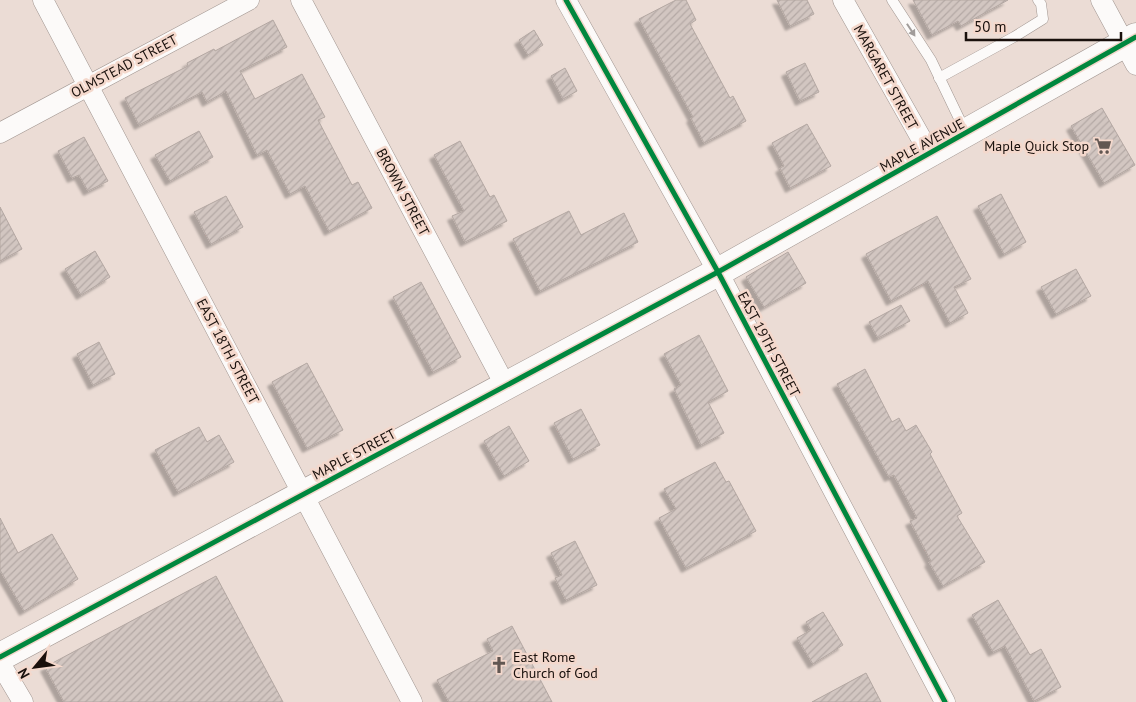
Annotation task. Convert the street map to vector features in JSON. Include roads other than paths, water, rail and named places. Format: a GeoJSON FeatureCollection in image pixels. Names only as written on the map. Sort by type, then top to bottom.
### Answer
{"type":"FeatureCollection","features":[{"type":"Feature","properties":{"kind":"main road","name":"MAPLE AVENUE"},"geometry":{"type":"LineString","coordinates":[[718,272],[966,134],[1132,48]]}},
{"type":"Feature","properties":{"kind":"main road","name":"MAPLE STREET"},"geometry":{"type":"LineString","coordinates":[[0,657],[718,272]]}},
{"type":"Feature","properties":{"kind":"street","name":"EAST 18TH STREET"},"geometry":{"type":"LineString","coordinates":[[44,0],[412,702]]}},
{"type":"Feature","properties":{"kind":"street","name":"OLMSTEAD STREET"},"geometry":{"type":"LineString","coordinates":[[0,133],[249,0]]}},
{"type":"Feature","properties":{"kind":"street","name":"BROWN STREET"},"geometry":{"type":"LineString","coordinates":[[301,0],[506,385]]}},
{"type":"Feature","properties":{"kind":"street","name":"EAST 19TH STREET"},"geometry":{"type":"LineString","coordinates":[[566,0],[718,272],[945,702]]}},
{"type":"Feature","properties":{"kind":"street","name":"MARGARET STREET"},"geometry":{"type":"LineString","coordinates":[[843,0],[930,154]]}},
{"type":"Feature","properties":{"kind":"street"},"geometry":{"type":"LineString","coordinates":[[1101,0],[1132,48]]}},
{"type":"Feature","properties":{"kind":"street"},"geometry":{"type":"LineString","coordinates":[[0,663],[23,702]]}},
{"type":"Feature","properties":{"kind":"lane"},"geometry":{"type":"LineString","coordinates":[[892,0],[931,60],[966,134]]}},
{"type":"Feature","properties":{"kind":"lane"},"geometry":{"type":"LineString","coordinates":[[939,78],[1043,19],[1041,4],[1038,0]]}},
{"type":"Feature","properties":{"kind":"place","name":"Maple Quick Stop"},"geometry":{"type":"Point","coordinates":[1103,146]}},
{"type":"Feature","properties":{"kind":"place","name":"East Rome Church of God"},"geometry":{"type":"Point","coordinates":[499,665]}}]}
